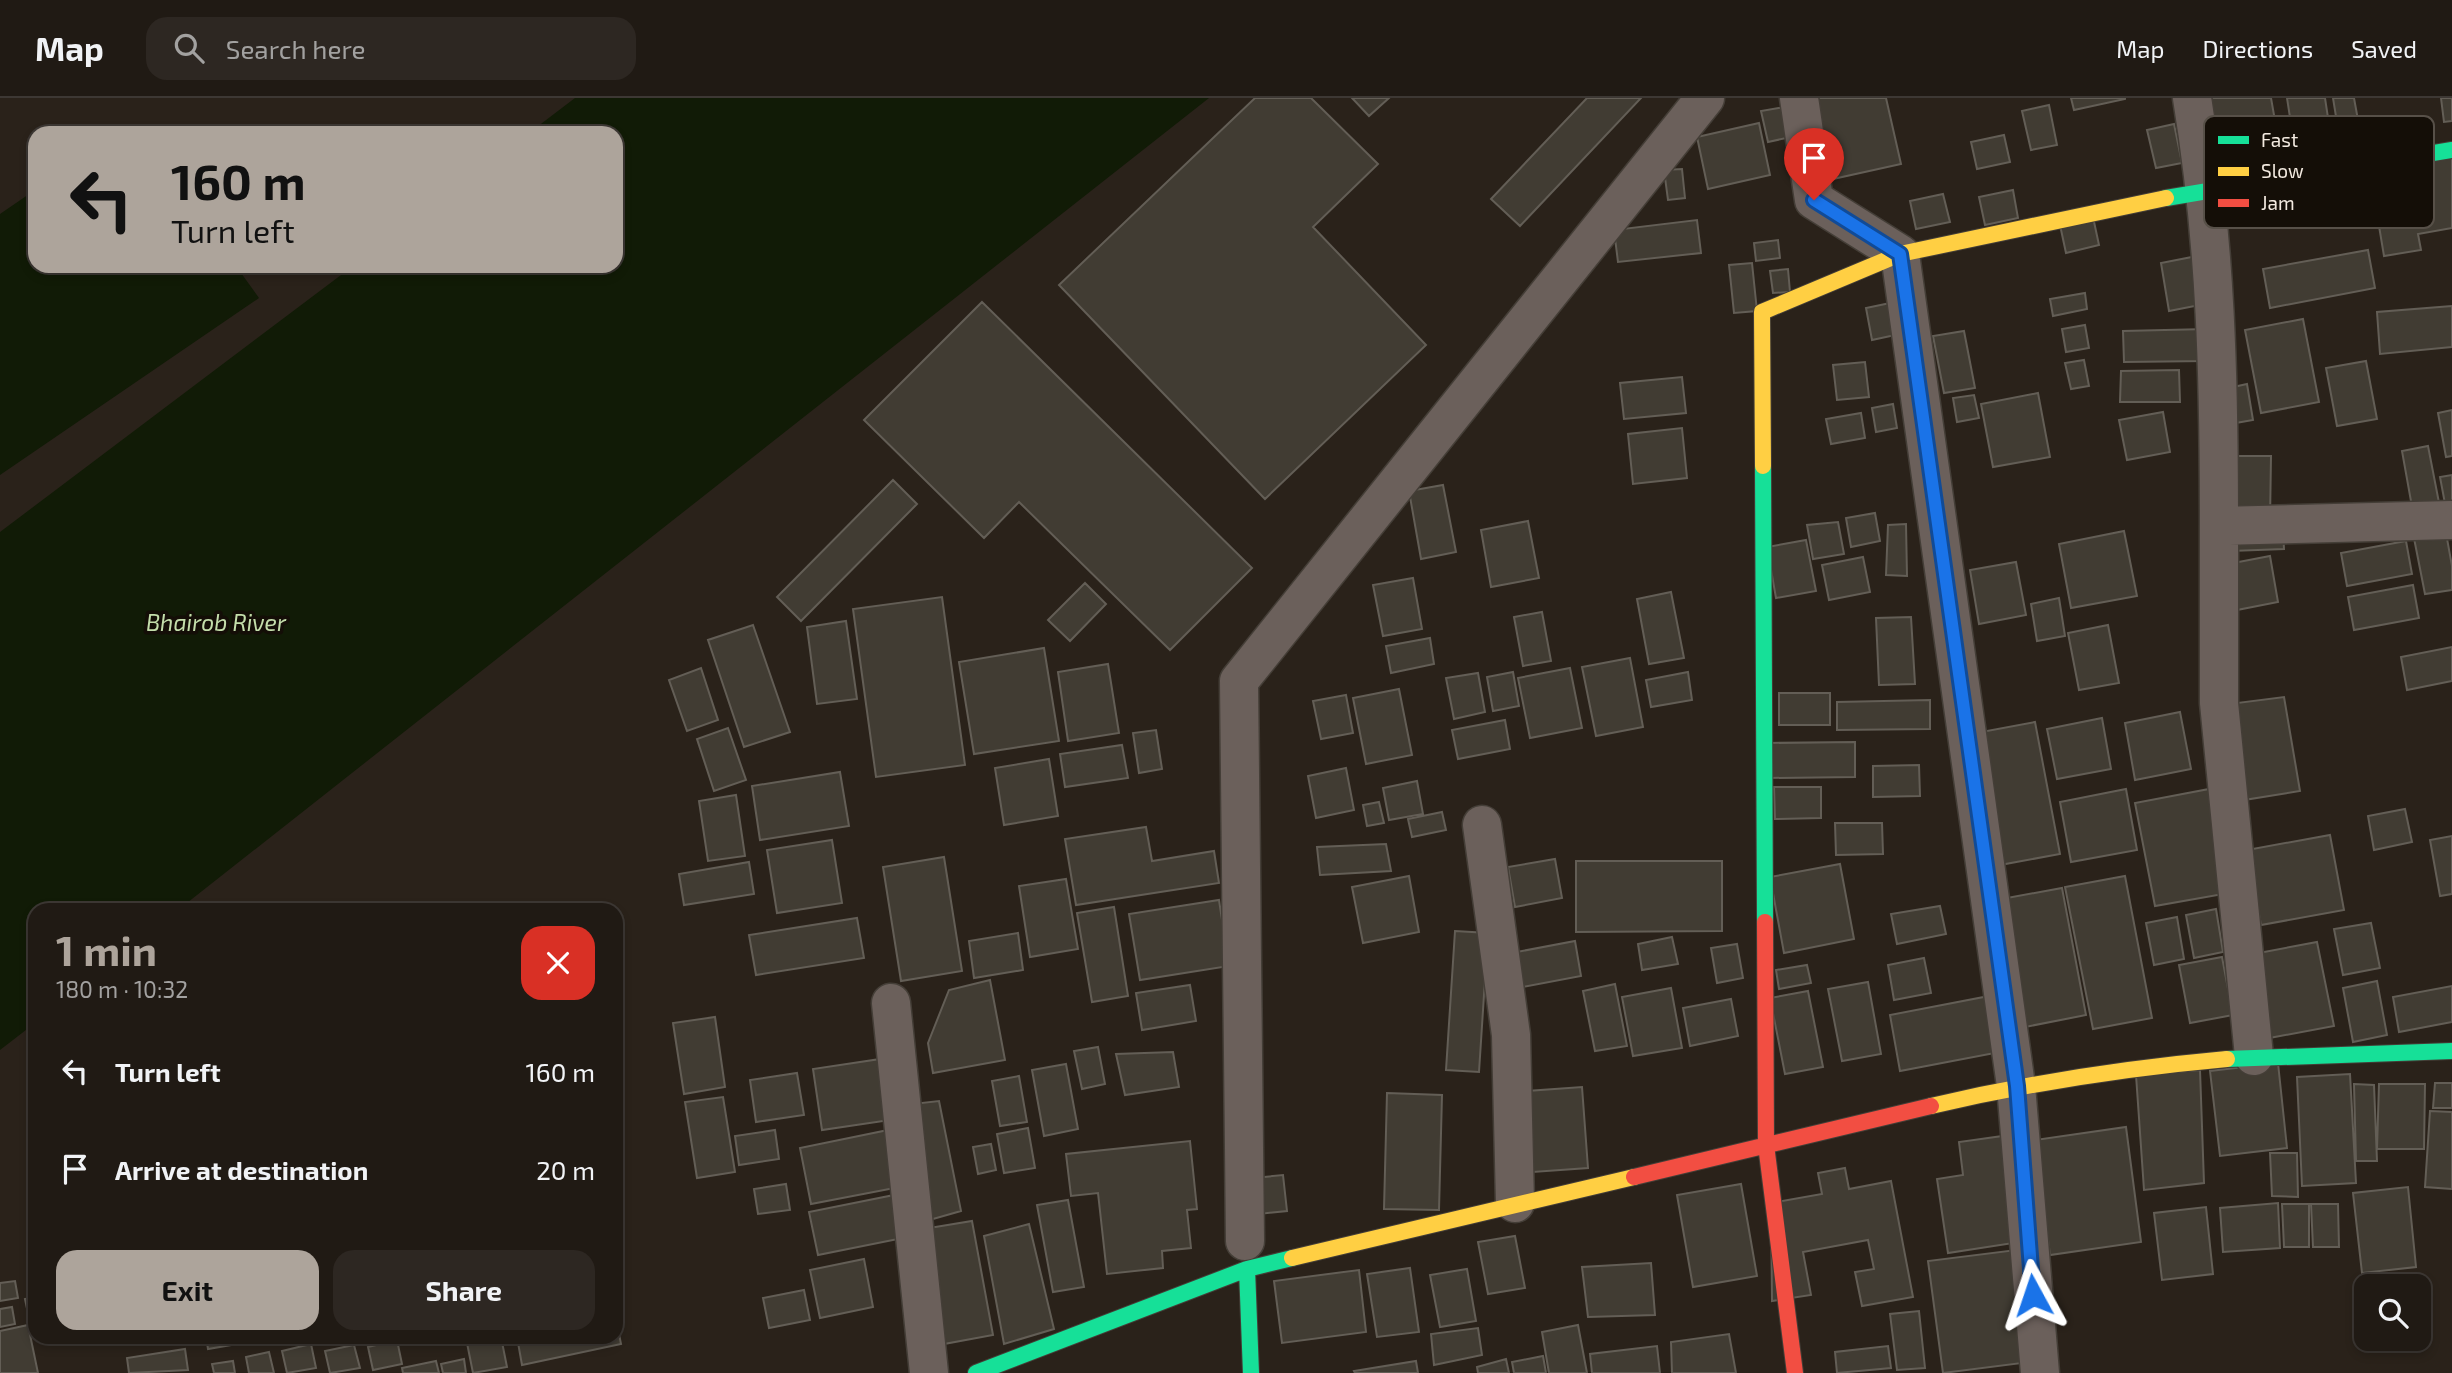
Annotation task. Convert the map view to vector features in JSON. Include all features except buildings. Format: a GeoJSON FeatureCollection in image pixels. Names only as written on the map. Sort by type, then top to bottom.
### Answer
{"type":"FeatureCollection","features":[{"type":"Feature","properties":{"kind":"street"},"geometry":{"type":"LineString","coordinates":[[1251,1373],[1246,1255],[1239,681],[1705,98]]}},
{"type":"Feature","properties":{"kind":"street"},"geometry":{"type":"LineString","coordinates":[[1799,98],[1814,200],[1900,254],[2017,1086],[2039,1373]]}},
{"type":"Feature","properties":{"kind":"street"},"geometry":{"type":"LineString","coordinates":[[2192,98],[2204,172]]}},
{"type":"Feature","properties":{"kind":"street"},"geometry":{"type":"LineString","coordinates":[[2434,153],[2452,150]]}},
{"type":"Feature","properties":{"kind":"street"},"geometry":{"type":"LineString","coordinates":[[1795,1373],[1766,1145],[1762,312],[1900,254],[2204,191]]}},
{"type":"Feature","properties":{"kind":"street"},"geometry":{"type":"LineString","coordinates":[[2210,228],[2219,364],[2219,703],[2254,1056]]}},
{"type":"Feature","properties":{"kind":"street"},"geometry":{"type":"LineString","coordinates":[[2219,526],[2452,520]]}},
{"type":"Feature","properties":{"kind":"street"},"geometry":{"type":"LineString","coordinates":[[1482,825],[1511,1035],[1515,1203]]}},
{"type":"Feature","properties":{"kind":"street"},"geometry":{"type":"LineString","coordinates":[[891,1003],[929,1373]]}},
{"type":"Feature","properties":{"kind":"street"},"geometry":{"type":"LineString","coordinates":[[976,1373],[1246,1255],[1515,1203],[2017,1086],[2137,1067],[2254,1056],[2452,1051]]}},
{"type":"Feature","properties":{"kind":"water","name":"Bhairob River"},"geometry":{"type":"Polygon","coordinates":[[[575,98],[1209,98],[187,903],[28,903],[28,1028],[0,1050],[0,532],[344,273],[623,273],[623,126],[538,126],[575,98]]]}},
{"type":"Feature","properties":{"kind":"water"},"geometry":{"type":"Polygon","coordinates":[[[28,195],[28,273],[241,273],[259,298],[0,475],[0,214],[28,195]]]}},
{"type":"Feature","properties":{"kind":"traffic: fast"},"geometry":{"type":"LineString","coordinates":[[2434,153],[2452,150]]}},
{"type":"Feature","properties":{"kind":"traffic: fast"},"geometry":{"type":"LineString","coordinates":[[2166,198],[2204,192]]}},
{"type":"Feature","properties":{"kind":"traffic: fast"},"geometry":{"type":"LineString","coordinates":[[1763,466],[1765,922]]}},
{"type":"Feature","properties":{"kind":"traffic: fast"},"geometry":{"type":"LineString","coordinates":[[2227,1059],[2452,1051]]}},
{"type":"Feature","properties":{"kind":"traffic: fast"},"geometry":{"type":"LineString","coordinates":[[976,1373],[1247,1269],[1292,1258]]}},
{"type":"Feature","properties":{"kind":"traffic: fast"},"geometry":{"type":"LineString","coordinates":[[1247,1269],[1251,1373]]}},
{"type":"Feature","properties":{"kind":"traffic: slow"},"geometry":{"type":"LineString","coordinates":[[1763,466],[1762,312],[1900,254],[2166,198]]}},
{"type":"Feature","properties":{"kind":"traffic: slow"},"geometry":{"type":"LineString","coordinates":[[1931,1106],[2078,1077],[2227,1059]]}},
{"type":"Feature","properties":{"kind":"traffic: slow"},"geometry":{"type":"LineString","coordinates":[[1292,1258],[1634,1177]]}},
{"type":"Feature","properties":{"kind":"traffic: jam"},"geometry":{"type":"LineString","coordinates":[[1765,922],[1766,1145],[1795,1373]]}},
{"type":"Feature","properties":{"kind":"traffic: jam"},"geometry":{"type":"LineString","coordinates":[[1634,1177],[1931,1106]]}},
{"type":"Feature","properties":{"kind":"route"},"geometry":{"type":"LineString","coordinates":[[1814,200],[1900,254],[2017,1086],[2033,1295]]}}]}
